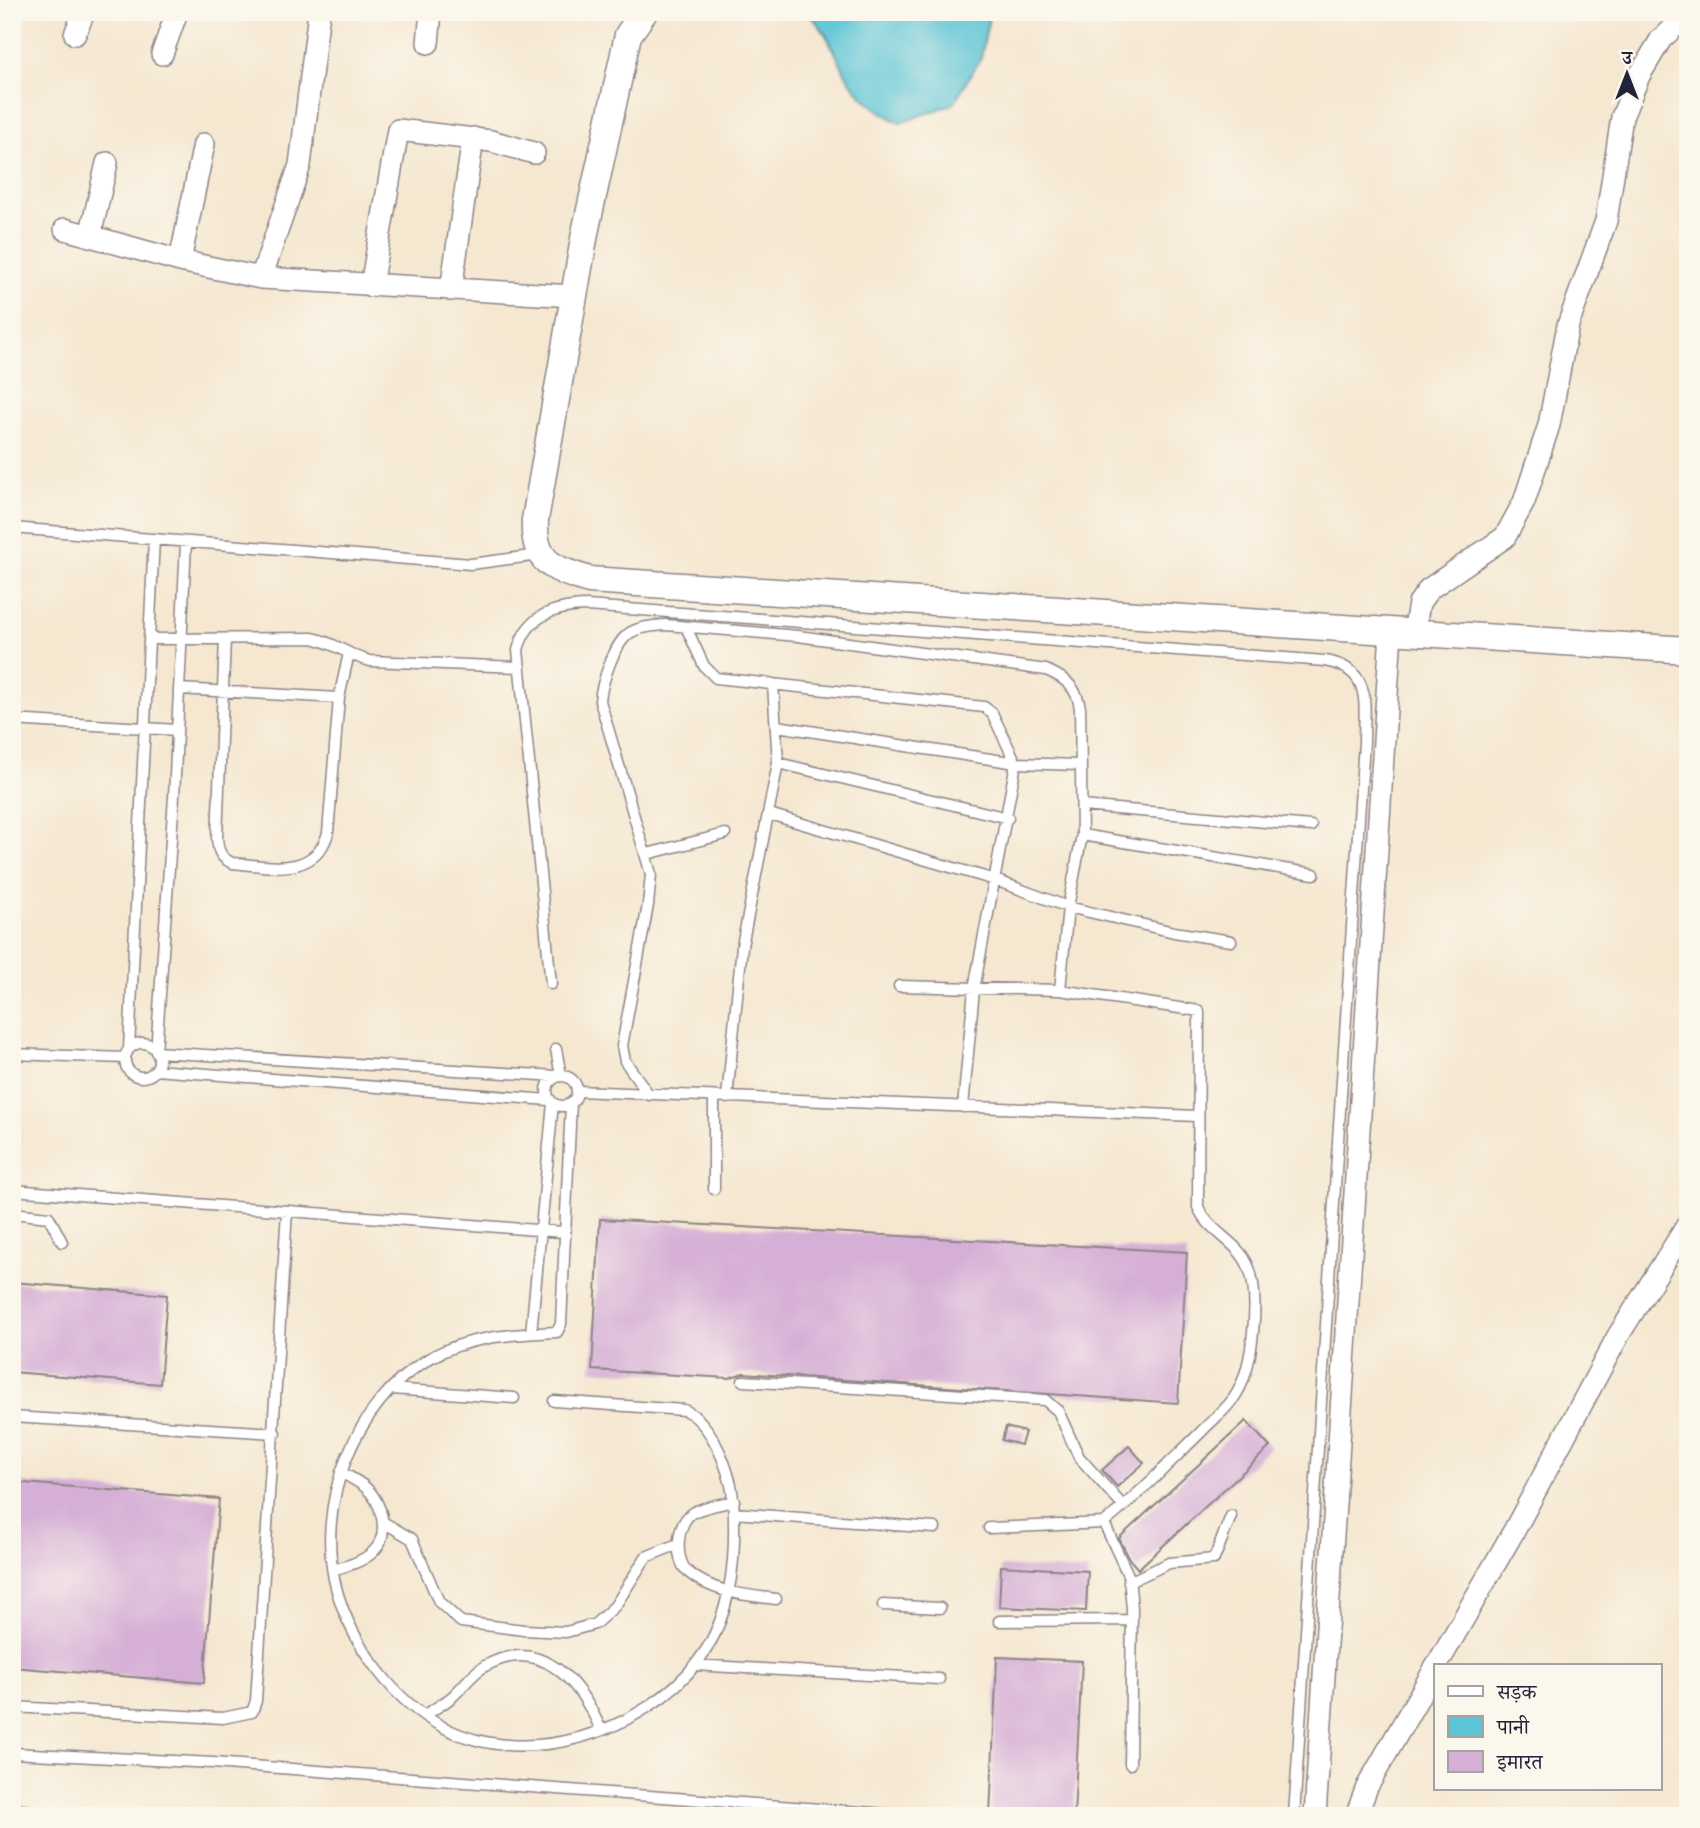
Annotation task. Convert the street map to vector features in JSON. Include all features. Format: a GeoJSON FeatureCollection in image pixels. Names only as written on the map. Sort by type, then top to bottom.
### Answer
{"type":"FeatureCollection","features":[{"type":"Feature","properties":{"kind":"street"},"geometry":{"type":"LineString","coordinates":[[75,34],[84,12]]}},
{"type":"Feature","properties":{"kind":"street"},"geometry":{"type":"LineString","coordinates":[[162,54],[177,12]]}},
{"type":"Feature","properties":{"kind":"street"},"geometry":{"type":"LineString","coordinates":[[261,278],[300,165],[319,12]]}},
{"type":"Feature","properties":{"kind":"street"},"geometry":{"type":"LineString","coordinates":[[428,43],[431,12]]}},
{"type":"Feature","properties":{"kind":"street"},"geometry":{"type":"LineString","coordinates":[[644,12],[628,35],[574,296],[535,520],[534,541],[540,555],[558,570],[589,580],[1688,650]]}},
{"type":"Feature","properties":{"kind":"street"},"geometry":{"type":"LineString","coordinates":[[1315,1816],[1403,632],[1429,589],[1505,537],[1524,502],[1549,425],[1568,325],[1606,221],[1622,117],[1639,76],[1661,38],[1675,26],[1688,21]]}},
{"type":"Feature","properties":{"kind":"street"},"geometry":{"type":"LineString","coordinates":[[371,286],[397,131],[472,138],[534,153]]}},
{"type":"Feature","properties":{"kind":"street"},"geometry":{"type":"LineString","coordinates":[[451,290],[472,138]]}},
{"type":"Feature","properties":{"kind":"street"},"geometry":{"type":"LineString","coordinates":[[180,261],[205,144]]}},
{"type":"Feature","properties":{"kind":"street"},"geometry":{"type":"LineString","coordinates":[[90,236],[107,163]]}},
{"type":"Feature","properties":{"kind":"street"},"geometry":{"type":"LineString","coordinates":[[65,229],[180,261],[261,278],[574,296]]}},
{"type":"Feature","properties":{"kind":"street"},"geometry":{"type":"LineString","coordinates":[[1437,1664],[1514,1529],[1618,1336],[1688,1224]]}},
{"type":"Feature","properties":{"kind":"street"},"geometry":{"type":"LineString","coordinates":[[1356,1816],[1373,1775],[1434,1669]]}},
{"type":"Feature","properties":{"kind":"street"},"geometry":{"type":"LineString","coordinates":[[12,1815],[26,1816]]}},
{"type":"Feature","properties":{"kind":"lane"},"geometry":{"type":"LineString","coordinates":[[12,528],[471,564],[540,555]]}},
{"type":"Feature","properties":{"kind":"lane"},"geometry":{"type":"LineString","coordinates":[[154,539],[147,729],[139,803],[127,1054],[127,1069],[135,1076],[146,1076],[155,1070],[158,1061],[156,1052],[186,542]]}},
{"type":"Feature","properties":{"kind":"lane"},"geometry":{"type":"LineString","coordinates":[[551,984],[519,650],[523,634],[547,613],[567,607],[587,606],[1325,661],[1339,663],[1356,675],[1364,695],[1364,742],[1294,1816]]}},
{"type":"Feature","properties":{"kind":"lane"},"geometry":{"type":"LineString","coordinates":[[649,1095],[625,1061],[622,1046],[648,905],[651,874],[648,854],[604,717],[601,685],[619,641],[626,634],[646,626],[798,636],[1046,670],[1066,680],[1078,697],[1082,835],[1068,907],[1060,990]]}},
{"type":"Feature","properties":{"kind":"lane"},"geometry":{"type":"LineString","coordinates":[[686,627],[704,666],[716,678],[984,707],[992,713],[1016,763],[1008,818],[974,989],[963,1107]]}},
{"type":"Feature","properties":{"kind":"lane"},"geometry":{"type":"LineString","coordinates":[[151,639],[312,638],[328,641],[370,661],[520,667]]}},
{"type":"Feature","properties":{"kind":"lane"},"geometry":{"type":"LineString","coordinates":[[225,639],[218,850],[223,859],[232,863],[271,866],[310,862],[323,849],[328,833],[339,698],[349,653]]}},
{"type":"Feature","properties":{"kind":"lane"},"geometry":{"type":"LineString","coordinates":[[727,1098],[742,946],[778,763],[778,726],[773,684]]}},
{"type":"Feature","properties":{"kind":"lane"},"geometry":{"type":"LineString","coordinates":[[179,689],[339,698]]}},
{"type":"Feature","properties":{"kind":"lane"},"geometry":{"type":"LineString","coordinates":[[12,720],[177,730]]}},
{"type":"Feature","properties":{"kind":"lane"},"geometry":{"type":"LineString","coordinates":[[778,726],[1016,763],[1079,765]]}},
{"type":"Feature","properties":{"kind":"lane"},"geometry":{"type":"LineString","coordinates":[[778,763],[1008,818]]}},
{"type":"Feature","properties":{"kind":"lane"},"geometry":{"type":"LineString","coordinates":[[1082,806],[1311,826]]}},
{"type":"Feature","properties":{"kind":"lane"},"geometry":{"type":"LineString","coordinates":[[769,814],[995,880],[1068,907],[1174,932],[1231,941]]}},
{"type":"Feature","properties":{"kind":"lane"},"geometry":{"type":"LineString","coordinates":[[648,854],[725,834]]}},
{"type":"Feature","properties":{"kind":"lane"},"geometry":{"type":"LineString","coordinates":[[1082,835],[1314,874]]}},
{"type":"Feature","properties":{"kind":"lane"},"geometry":{"type":"LineString","coordinates":[[899,986],[1060,990],[1199,1011],[1198,1207],[1209,1224],[1236,1246],[1250,1271],[1252,1336],[1249,1360],[1232,1401],[1104,1523],[989,1528]]}},
{"type":"Feature","properties":{"kind":"lane"},"geometry":{"type":"LineString","coordinates":[[12,1054],[127,1054],[146,1044],[156,1052],[571,1078],[577,1091],[571,1104],[560,1328],[557,1332],[489,1338],[457,1347],[430,1358],[392,1389],[362,1425],[341,1472],[332,1528],[333,1570],[349,1625],[366,1654],[387,1681],[443,1727],[513,1745],[548,1743],[601,1730],[646,1709],[694,1665],[718,1627],[733,1564],[734,1507],[727,1467],[691,1412],[554,1401]]}},
{"type":"Feature","properties":{"kind":"lane"},"geometry":{"type":"LineString","coordinates":[[556,1049],[559,1076]]}},
{"type":"Feature","properties":{"kind":"lane"},"geometry":{"type":"LineString","coordinates":[[155,1070],[551,1101],[562,1106],[571,1104]]}},
{"type":"Feature","properties":{"kind":"lane"},"geometry":{"type":"LineString","coordinates":[[531,1334],[551,1101],[547,1086],[559,1076]]}},
{"type":"Feature","properties":{"kind":"lane"},"geometry":{"type":"LineString","coordinates":[[577,1091],[1197,1116]]}},
{"type":"Feature","properties":{"kind":"lane"},"geometry":{"type":"LineString","coordinates":[[714,1098],[714,1189]]}},
{"type":"Feature","properties":{"kind":"lane"},"geometry":{"type":"LineString","coordinates":[[12,1190],[563,1232]]}},
{"type":"Feature","properties":{"kind":"lane"},"geometry":{"type":"LineString","coordinates":[[12,1707],[223,1718],[242,1717],[251,1712],[256,1701],[287,1211]]}},
{"type":"Feature","properties":{"kind":"lane"},"geometry":{"type":"LineString","coordinates":[[12,1213],[49,1217],[62,1242]]}},
{"type":"Feature","properties":{"kind":"lane"},"geometry":{"type":"LineString","coordinates":[[743,1381],[1045,1400],[1058,1411],[1079,1457],[1122,1506]]}},
{"type":"Feature","properties":{"kind":"lane"},"geometry":{"type":"LineString","coordinates":[[392,1389],[514,1398]]}},
{"type":"Feature","properties":{"kind":"lane"},"geometry":{"type":"LineString","coordinates":[[12,1417],[275,1433]]}},
{"type":"Feature","properties":{"kind":"lane"},"geometry":{"type":"LineString","coordinates":[[333,1570],[372,1553],[379,1545],[383,1522],[379,1508],[367,1488],[341,1472]]}},
{"type":"Feature","properties":{"kind":"lane"},"geometry":{"type":"LineString","coordinates":[[776,1599],[728,1592],[690,1573],[683,1566],[678,1544],[684,1523],[691,1514],[734,1507],[935,1528]]}},
{"type":"Feature","properties":{"kind":"lane"},"geometry":{"type":"LineString","coordinates":[[1129,1582],[1168,1563],[1214,1559],[1231,1516]]}},
{"type":"Feature","properties":{"kind":"lane"},"geometry":{"type":"LineString","coordinates":[[383,1522],[412,1539],[439,1602],[461,1622],[524,1630],[566,1632],[594,1624],[615,1606],[646,1557],[678,1544]]}},
{"type":"Feature","properties":{"kind":"lane"},"geometry":{"type":"LineString","coordinates":[[1104,1523],[1124,1563],[1129,1582],[1132,1620],[1130,1764]]}},
{"type":"Feature","properties":{"kind":"lane"},"geometry":{"type":"LineString","coordinates":[[883,1605],[940,1608]]}},
{"type":"Feature","properties":{"kind":"lane"},"geometry":{"type":"LineString","coordinates":[[999,1621],[1132,1620]]}},
{"type":"Feature","properties":{"kind":"lane"},"geometry":{"type":"LineString","coordinates":[[521,1655],[524,1630]]}},
{"type":"Feature","properties":{"kind":"lane"},"geometry":{"type":"LineString","coordinates":[[426,1715],[483,1667],[509,1656],[521,1655],[544,1661],[568,1679],[583,1694],[601,1730]]}},
{"type":"Feature","properties":{"kind":"lane"},"geometry":{"type":"LineString","coordinates":[[694,1665],[939,1679]]}},
{"type":"Feature","properties":{"kind":"lane"},"geometry":{"type":"LineString","coordinates":[[12,1753],[213,1763],[913,1816]]}},
{"type":"Feature","properties":{"kind":"water"},"geometry":{"type":"Polygon","coordinates":[[[805,12],[990,12],[981,58],[953,104],[900,123],[863,97],[847,76],[825,33],[805,12]]]}},
{"type":"Feature","properties":{"kind":"building"},"geometry":{"type":"Polygon","coordinates":[[[600,1219],[1187,1252],[1178,1403],[743,1373],[729,1378],[592,1370],[600,1219]]]}},
{"type":"Feature","properties":{"kind":"building"},"geometry":{"type":"Polygon","coordinates":[[[12,1282],[167,1295],[160,1384],[12,1372],[12,1282]]]}},
{"type":"Feature","properties":{"kind":"building"},"geometry":{"type":"Polygon","coordinates":[[[1246,1421],[1270,1447],[1138,1569],[1130,1560],[1119,1538],[1246,1421]]]}},
{"type":"Feature","properties":{"kind":"building"},"geometry":{"type":"Polygon","coordinates":[[[1006,1427],[1025,1432],[1021,1445],[1002,1440],[1006,1427]]]}},
{"type":"Feature","properties":{"kind":"building"},"geometry":{"type":"Polygon","coordinates":[[[1129,1446],[1144,1463],[1117,1487],[1102,1470],[1129,1446]]]}},
{"type":"Feature","properties":{"kind":"building"},"geometry":{"type":"Polygon","coordinates":[[[12,1482],[219,1499],[204,1683],[12,1667],[12,1482]]]}},
{"type":"Feature","properties":{"kind":"building"},"geometry":{"type":"Polygon","coordinates":[[[1001,1566],[1088,1571],[1086,1611],[999,1607],[1001,1566]]]}},
{"type":"Feature","properties":{"kind":"building"},"geometry":{"type":"Polygon","coordinates":[[[997,1657],[1082,1661],[1074,1816],[990,1816],[997,1657]]]}}]}
